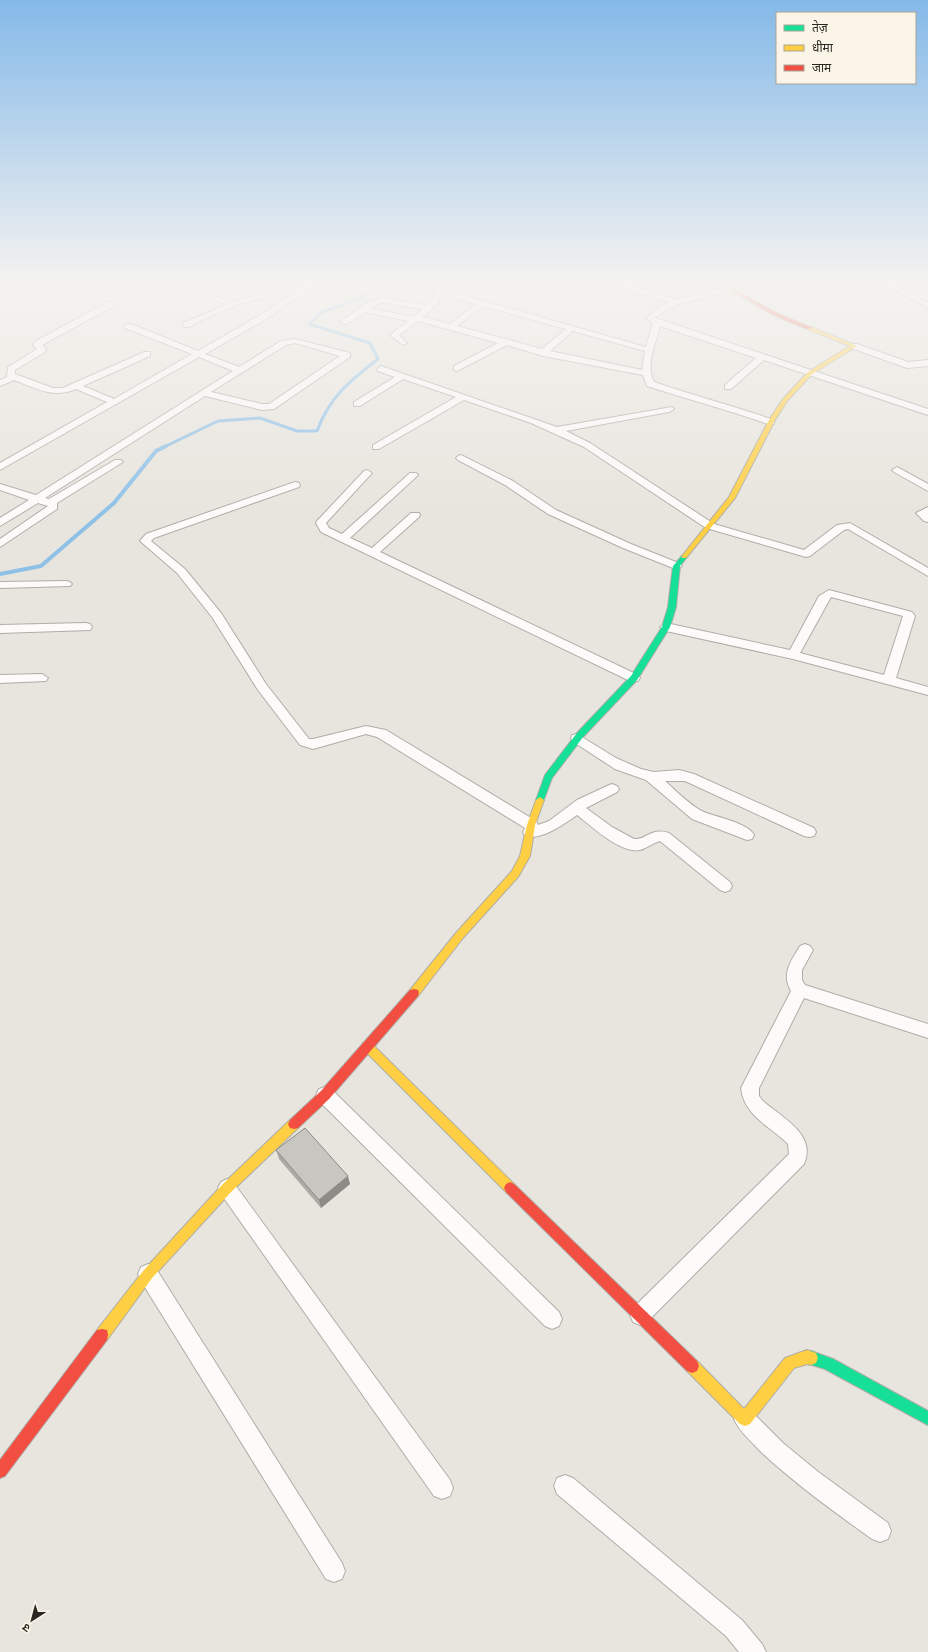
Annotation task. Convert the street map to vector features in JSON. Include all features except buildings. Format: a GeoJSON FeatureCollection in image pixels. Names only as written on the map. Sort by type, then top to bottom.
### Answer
{"type":"FeatureCollection","features":[{"type":"Feature","properties":{"kind":"street"},"geometry":{"type":"LineString","coordinates":[[12,376],[10,371],[11,369],[27,359]]}},
{"type":"Feature","properties":{"kind":"street"},"geometry":{"type":"LineString","coordinates":[[0,383],[12,376],[54,391],[64,391],[136,359]]}},
{"type":"Feature","properties":{"kind":"street"},"geometry":{"type":"LineString","coordinates":[[0,467],[188,359]]}},
{"type":"Feature","properties":{"kind":"street"},"geometry":{"type":"LineString","coordinates":[[210,359],[241,371]]}},
{"type":"Feature","properties":{"kind":"street"},"geometry":{"type":"LineString","coordinates":[[0,523],[259,359]]}},
{"type":"Feature","properties":{"kind":"street"},"geometry":{"type":"LineString","coordinates":[[204,394],[262,407],[271,407],[343,359]]}},
{"type":"Feature","properties":{"kind":"street"},"geometry":{"type":"LineString","coordinates":[[457,368],[474,359]]}},
{"type":"Feature","properties":{"kind":"street"},"geometry":{"type":"LineString","coordinates":[[571,359],[646,373]]}},
{"type":"Feature","properties":{"kind":"street"},"geometry":{"type":"LineString","coordinates":[[648,359],[646,373],[648,381],[656,387],[695,399],[716,403],[771,422]]}},
{"type":"Feature","properties":{"kind":"street"},"geometry":{"type":"LineString","coordinates":[[728,387],[760,359]]}},
{"type":"Feature","properties":{"kind":"street"},"geometry":{"type":"LineString","coordinates":[[765,359],[928,412]]}},
{"type":"Feature","properties":{"kind":"street"},"geometry":{"type":"LineString","coordinates":[[0,1471],[148,1274],[227,1188],[325,1095],[417,989],[459,936],[497,896],[514,874],[525,856],[531,829],[548,777],[577,738],[598,718],[634,678],[666,627],[672,607],[677,566],[732,498],[771,422],[785,400],[810,373],[833,359]]}},
{"type":"Feature","properties":{"kind":"street"},"geometry":{"type":"LineString","coordinates":[[891,359],[907,365],[928,363]]}},
{"type":"Feature","properties":{"kind":"street"},"geometry":{"type":"LineString","coordinates":[[381,369],[556,430],[586,445],[710,526],[806,554],[841,527],[850,526],[928,573]]}},
{"type":"Feature","properties":{"kind":"street"},"geometry":{"type":"LineString","coordinates":[[357,404],[402,376]]}},
{"type":"Feature","properties":{"kind":"street"},"geometry":{"type":"LineString","coordinates":[[76,386],[114,402]]}},
{"type":"Feature","properties":{"kind":"street"},"geometry":{"type":"LineString","coordinates":[[376,448],[403,430],[463,397]]}},
{"type":"Feature","properties":{"kind":"street"},"geometry":{"type":"LineString","coordinates":[[556,430],[669,409]]}},
{"type":"Feature","properties":{"kind":"street"},"geometry":{"type":"LineString","coordinates":[[460,458],[509,483],[552,512],[627,546],[677,566]]}},
{"type":"Feature","properties":{"kind":"street"},"geometry":{"type":"LineString","coordinates":[[0,487],[49,503],[118,462]]}},
{"type":"Feature","properties":{"kind":"street"},"geometry":{"type":"LineString","coordinates":[[898,470],[928,488]]}},
{"type":"Feature","properties":{"kind":"street"},"geometry":{"type":"LineString","coordinates":[[367,473],[321,523],[325,530],[374,552],[634,678]]}},
{"type":"Feature","properties":{"kind":"street"},"geometry":{"type":"LineString","coordinates":[[344,538],[413,475]]}},
{"type":"Feature","properties":{"kind":"street"},"geometry":{"type":"LineString","coordinates":[[295,484],[150,536],[145,541],[181,571],[217,615],[262,687],[305,742],[313,744],[366,730],[381,733],[531,829],[554,825],[577,808],[612,789]]}},
{"type":"Feature","properties":{"kind":"street"},"geometry":{"type":"LineString","coordinates":[[0,544],[49,510],[53,506],[52,502]]}},
{"type":"Feature","properties":{"kind":"street"},"geometry":{"type":"LineString","coordinates":[[928,510],[921,513],[928,519]]}},
{"type":"Feature","properties":{"kind":"street"},"geometry":{"type":"LineString","coordinates":[[374,552],[415,515]]}},
{"type":"Feature","properties":{"kind":"street"},"geometry":{"type":"LineString","coordinates":[[0,585],[66,584]]}},
{"type":"Feature","properties":{"kind":"street"},"geometry":{"type":"LineString","coordinates":[[793,655],[824,596],[829,594],[838,595],[908,614],[909,616],[890,680]]}},
{"type":"Feature","properties":{"kind":"street"},"geometry":{"type":"LineString","coordinates":[[0,629],[86,627]]}},
{"type":"Feature","properties":{"kind":"street"},"geometry":{"type":"LineString","coordinates":[[666,627],[793,655],[928,691]]}},
{"type":"Feature","properties":{"kind":"street"},"geometry":{"type":"LineString","coordinates":[[0,679],[42,678]]}},
{"type":"Feature","properties":{"kind":"street"},"geometry":{"type":"LineString","coordinates":[[577,738],[615,764],[651,777],[697,816],[726,825],[747,835]]}},
{"type":"Feature","properties":{"kind":"street"},"geometry":{"type":"LineString","coordinates":[[651,777],[677,774],[689,777],[809,832]]}},
{"type":"Feature","properties":{"kind":"street"},"geometry":{"type":"LineString","coordinates":[[577,808],[623,840],[632,844],[638,845],[656,836],[664,837],[725,886]]}},
{"type":"Feature","properties":{"kind":"street"},"geometry":{"type":"LineString","coordinates":[[805,950],[793,972],[795,985],[800,990],[928,1031]]}},
{"type":"Feature","properties":{"kind":"street"},"geometry":{"type":"LineString","coordinates":[[640,1315],[798,1158],[800,1148],[793,1136],[755,1104],[749,1094],[750,1088],[800,990]]}},
{"type":"Feature","properties":{"kind":"street"},"geometry":{"type":"LineString","coordinates":[[367,1046],[745,1419],[765,1442],[784,1460],[880,1531]]}},
{"type":"Feature","properties":{"kind":"street"},"geometry":{"type":"LineString","coordinates":[[325,1095],[552,1319]]}},
{"type":"Feature","properties":{"kind":"street"},"geometry":{"type":"LineString","coordinates":[[227,1188],[442,1488]]}},
{"type":"Feature","properties":{"kind":"street"},"geometry":{"type":"LineString","coordinates":[[148,1274],[334,1571]]}},
{"type":"Feature","properties":{"kind":"street"},"geometry":{"type":"LineString","coordinates":[[745,1419],[790,1363],[807,1357],[828,1364],[928,1418]]}},
{"type":"Feature","properties":{"kind":"street"},"geometry":{"type":"LineString","coordinates":[[565,1486],[734,1628],[754,1652]]}},
{"type":"Feature","properties":{"kind":"waterway"},"geometry":{"type":"LineString","coordinates":[[164,447],[218,421],[260,418],[297,431],[317,431],[328,408],[342,390],[378,359]]}},
{"type":"Feature","properties":{"kind":"waterway"},"geometry":{"type":"LineString","coordinates":[[0,574],[41,566],[114,503],[156,451],[164,447]]}},
{"type":"Feature","properties":{"kind":"traffic: fast"},"geometry":{"type":"LineString","coordinates":[[540,800],[548,777],[580,735],[634,678],[666,627],[672,607],[677,566],[684,557]]}},
{"type":"Feature","properties":{"kind":"traffic: fast"},"geometry":{"type":"LineString","coordinates":[[811,1358],[828,1364],[928,1418]]}},
{"type":"Feature","properties":{"kind":"traffic: slow"},"geometry":{"type":"LineString","coordinates":[[684,557],[732,498],[772,420],[785,400],[810,373],[833,359]]}},
{"type":"Feature","properties":{"kind":"traffic: slow"},"geometry":{"type":"LineString","coordinates":[[414,993],[459,936],[515,874],[525,856],[531,825],[540,800]]}},
{"type":"Feature","properties":{"kind":"traffic: slow"},"geometry":{"type":"LineString","coordinates":[[367,1046],[510,1188]]}},
{"type":"Feature","properties":{"kind":"traffic: slow"},"geometry":{"type":"LineString","coordinates":[[102,1335],[148,1274],[227,1188],[294,1124]]}},
{"type":"Feature","properties":{"kind":"traffic: slow"},"geometry":{"type":"LineString","coordinates":[[692,1366],[745,1419],[790,1363],[807,1357],[811,1358]]}},
{"type":"Feature","properties":{"kind":"traffic: jam"},"geometry":{"type":"LineString","coordinates":[[294,1124],[325,1095],[414,993]]}},
{"type":"Feature","properties":{"kind":"traffic: jam"},"geometry":{"type":"LineString","coordinates":[[510,1188],[692,1366]]}},
{"type":"Feature","properties":{"kind":"traffic: jam"},"geometry":{"type":"LineString","coordinates":[[0,1471],[102,1335]]}}]}
